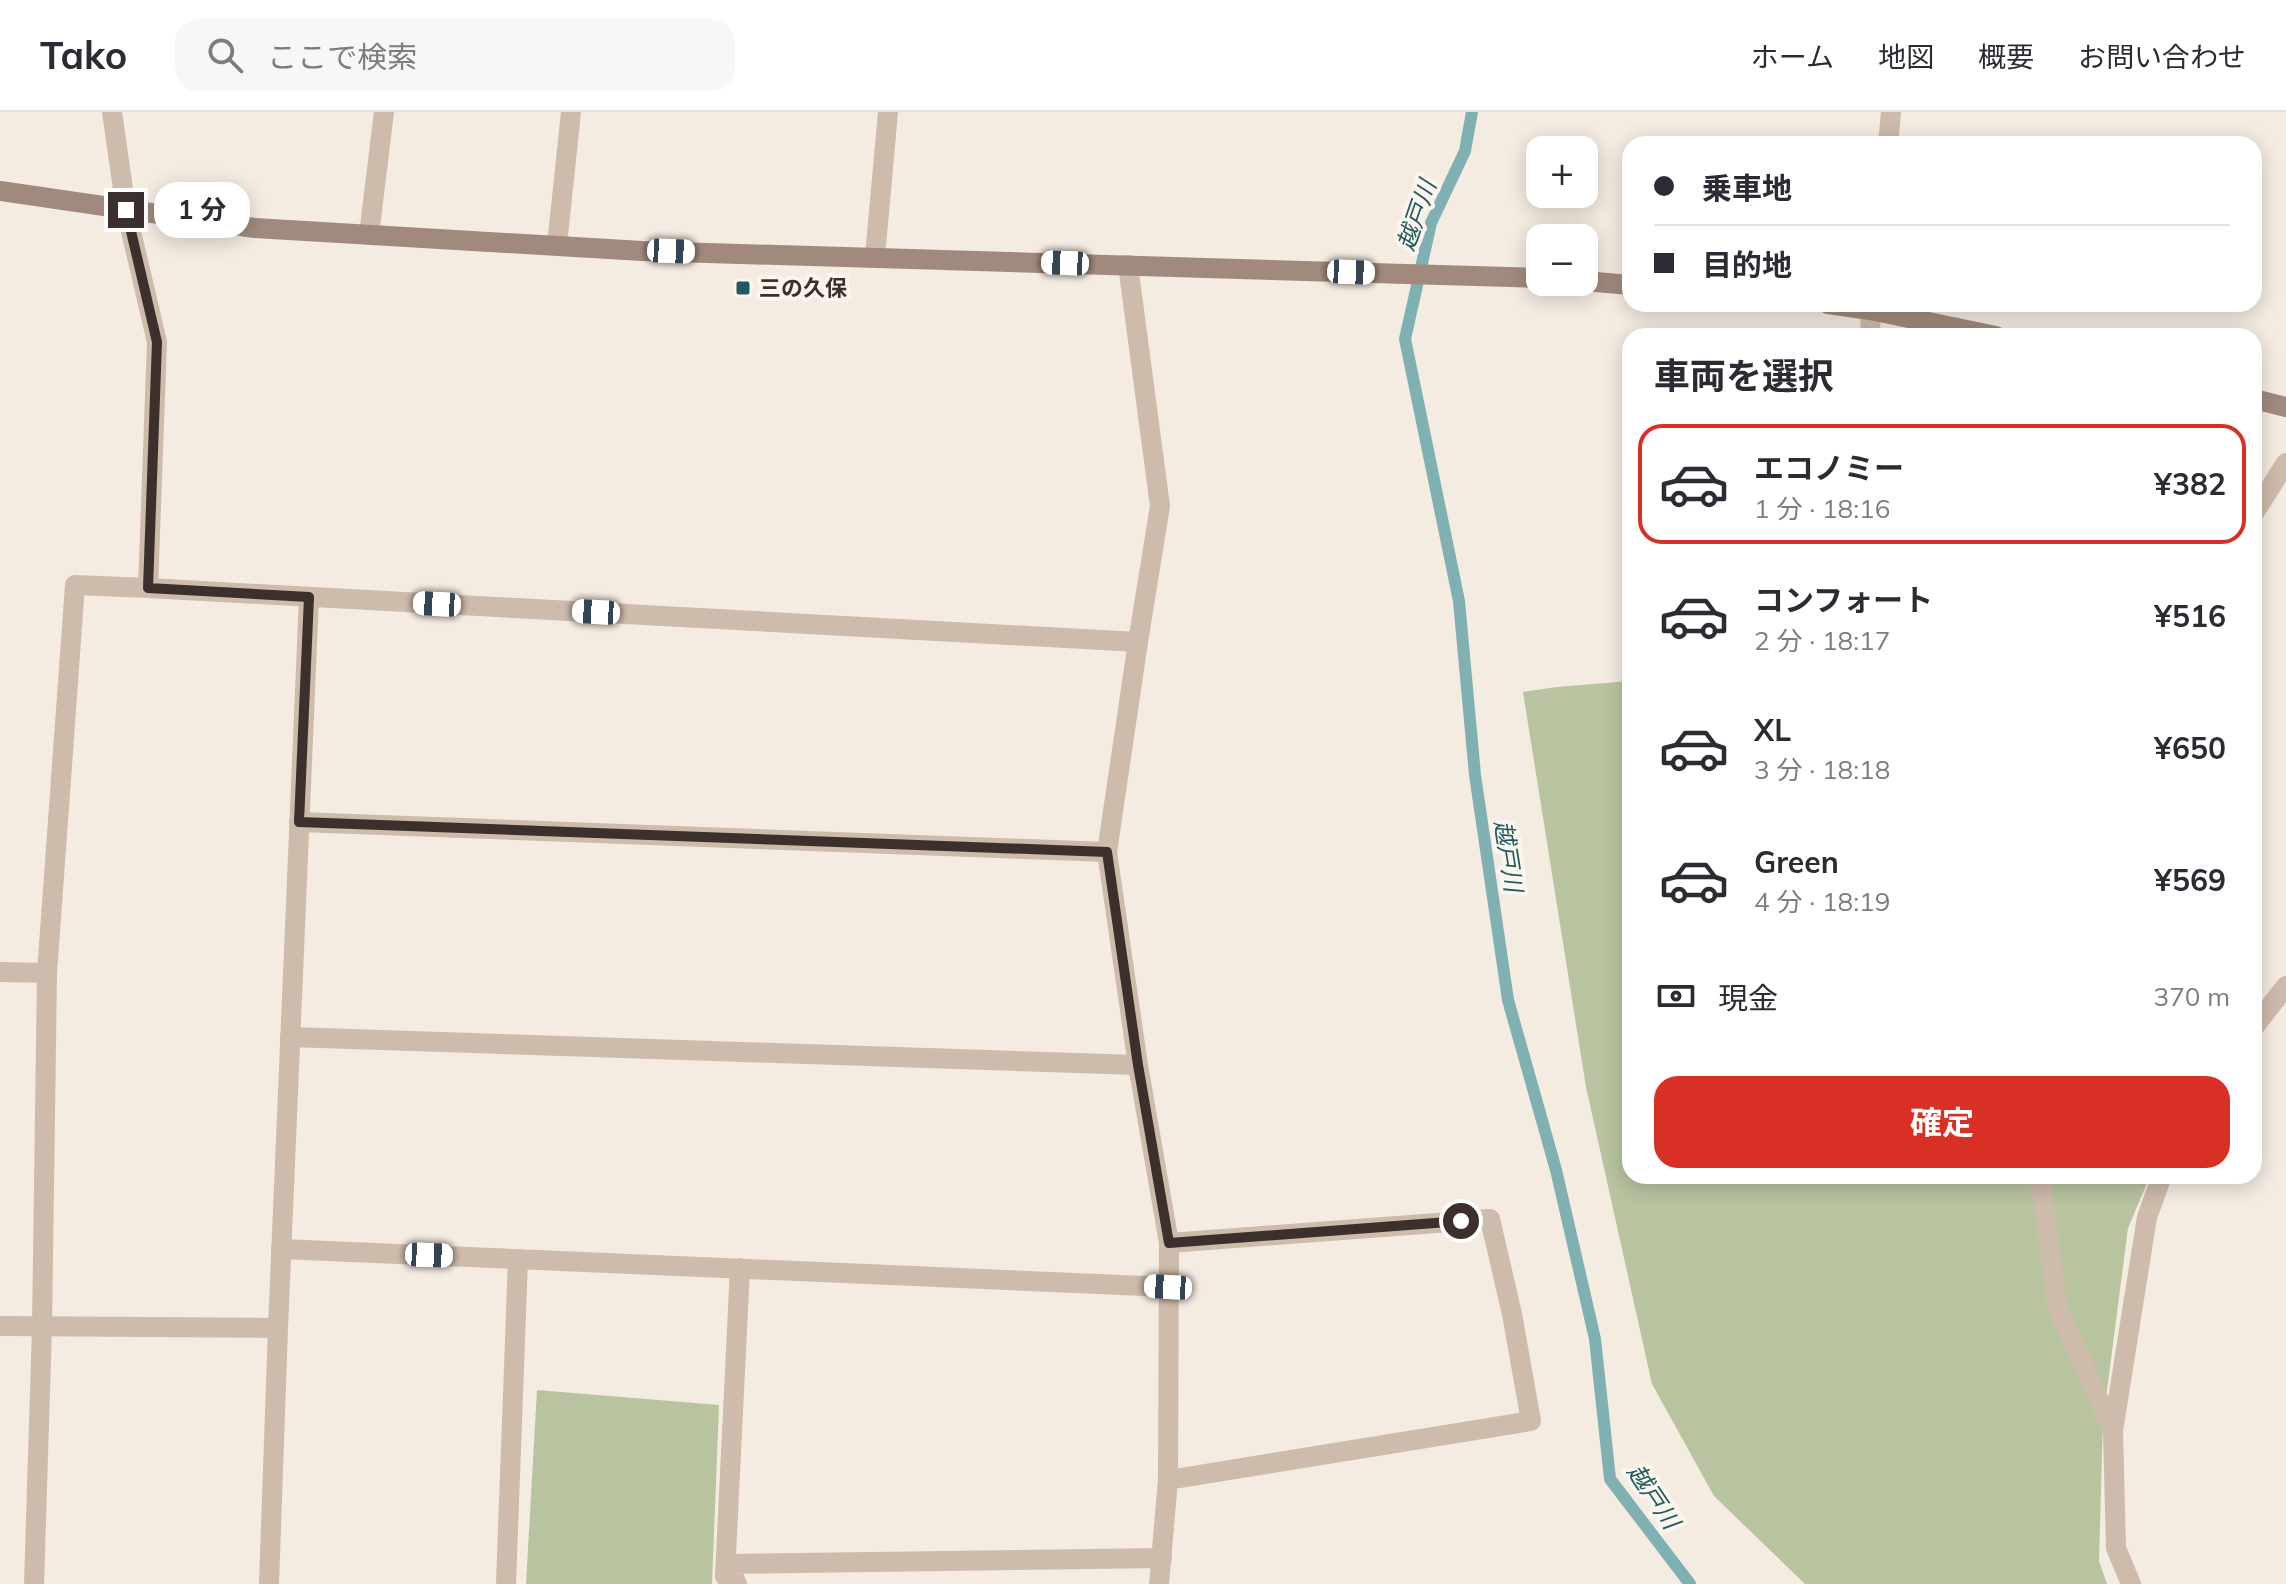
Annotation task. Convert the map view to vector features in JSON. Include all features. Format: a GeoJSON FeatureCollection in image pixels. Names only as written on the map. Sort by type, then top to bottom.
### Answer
{"type":"FeatureCollection","features":[{"type":"Feature","properties":{"kind":"street"},"geometry":{"type":"LineString","coordinates":[[112,112],[126,210],[157,342],[148,588]]}},
{"type":"Feature","properties":{"kind":"street"},"geometry":{"type":"LineString","coordinates":[[369,235],[384,112]]}},
{"type":"Feature","properties":{"kind":"street"},"geometry":{"type":"LineString","coordinates":[[557,245],[571,112]]}},
{"type":"Feature","properties":{"kind":"street"},"geometry":{"type":"LineString","coordinates":[[875,257],[888,112]]}},
{"type":"Feature","properties":{"kind":"street"},"geometry":{"type":"LineString","coordinates":[[1889,136],[1891,112]]}},
{"type":"Feature","properties":{"kind":"street"},"geometry":{"type":"LineString","coordinates":[[0,191],[255,228],[369,235],[875,257],[1526,277]]}},
{"type":"Feature","properties":{"kind":"street"},"geometry":{"type":"LineString","coordinates":[[1128,265],[1160,506],[1107,852],[1138,1065],[1169,1243],[1168,1480],[1159,1584]]}},
{"type":"Feature","properties":{"kind":"street"},"geometry":{"type":"LineString","coordinates":[[1598,282],[1622,284]]}},
{"type":"Feature","properties":{"kind":"street"},"geometry":{"type":"LineString","coordinates":[[1893,312],[1962,328]]}},
{"type":"Feature","properties":{"kind":"street"},"geometry":{"type":"LineString","coordinates":[[2262,401],[2286,407]]}},
{"type":"Feature","properties":{"kind":"street"},"geometry":{"type":"LineString","coordinates":[[2262,500],[2286,463]]}},
{"type":"Feature","properties":{"kind":"street"},"geometry":{"type":"LineString","coordinates":[[34,1584],[42,1328],[47,973],[75,585],[1138,642]]}},
{"type":"Feature","properties":{"kind":"street"},"geometry":{"type":"LineString","coordinates":[[269,1584],[309,597]]}},
{"type":"Feature","properties":{"kind":"street"},"geometry":{"type":"LineString","coordinates":[[299,822],[1107,852]]}},
{"type":"Feature","properties":{"kind":"street"},"geometry":{"type":"LineString","coordinates":[[0,972],[47,973]]}},
{"type":"Feature","properties":{"kind":"street"},"geometry":{"type":"LineString","coordinates":[[2262,1017],[2286,986]]}},
{"type":"Feature","properties":{"kind":"street"},"geometry":{"type":"LineString","coordinates":[[290,1037],[1138,1065]]}},
{"type":"Feature","properties":{"kind":"street"},"geometry":{"type":"LineString","coordinates":[[2041,1184],[2057,1306],[2113,1431]]}},
{"type":"Feature","properties":{"kind":"street"},"geometry":{"type":"LineString","coordinates":[[2131,1584],[2116,1548],[2113,1431],[2147,1217],[2159,1184]]}},
{"type":"Feature","properties":{"kind":"street"},"geometry":{"type":"LineString","coordinates":[[1168,1480],[1531,1421],[1512,1314],[1490,1219],[1169,1243]]}},
{"type":"Feature","properties":{"kind":"street"},"geometry":{"type":"LineString","coordinates":[[281,1249],[1168,1287]]}},
{"type":"Feature","properties":{"kind":"street"},"geometry":{"type":"LineString","coordinates":[[506,1584],[518,1259]]}},
{"type":"Feature","properties":{"kind":"street"},"geometry":{"type":"LineString","coordinates":[[726,1574],[740,1268]]}},
{"type":"Feature","properties":{"kind":"street"},"geometry":{"type":"LineString","coordinates":[[0,1326],[278,1328]]}},
{"type":"Feature","properties":{"kind":"street"},"geometry":{"type":"LineString","coordinates":[[726,1574],[1162,1558]]}},
{"type":"Feature","properties":{"kind":"street"},"geometry":{"type":"LineString","coordinates":[[726,1574],[737,1584]]}},
{"type":"Feature","properties":{"kind":"green space"},"geometry":{"type":"Polygon","coordinates":[[[1622,682],[1622,1184],[2147,1184],[2128,1228],[2103,1421],[2099,1561],[2107,1584],[1805,1584],[1714,1496],[1652,1384],[1586,1087],[1523,692],[1622,682]]]}},
{"type":"Feature","properties":{"kind":"green space"},"geometry":{"type":"Polygon","coordinates":[[[537,1390],[719,1405],[712,1584],[526,1584],[537,1390]]]}},
{"type":"Feature","properties":{"kind":"waterway","name":"越戸川"},"geometry":{"type":"LineString","coordinates":[[1472,112],[1465,151],[1431,223],[1405,339],[1459,601],[1475,775],[1508,1000],[1556,1170],[1595,1339],[1610,1479],[1690,1584]]}},
{"type":"Feature","properties":{"kind":"place","name":"三の久保"},"geometry":{"type":"Point","coordinates":[743,288]}},
{"type":"Feature","properties":{"kind":"route"},"geometry":{"type":"LineString","coordinates":[[126,210],[157,342],[148,588],[309,597],[299,822],[1107,852],[1138,1065],[1169,1243],[1461,1221]]}}]}
